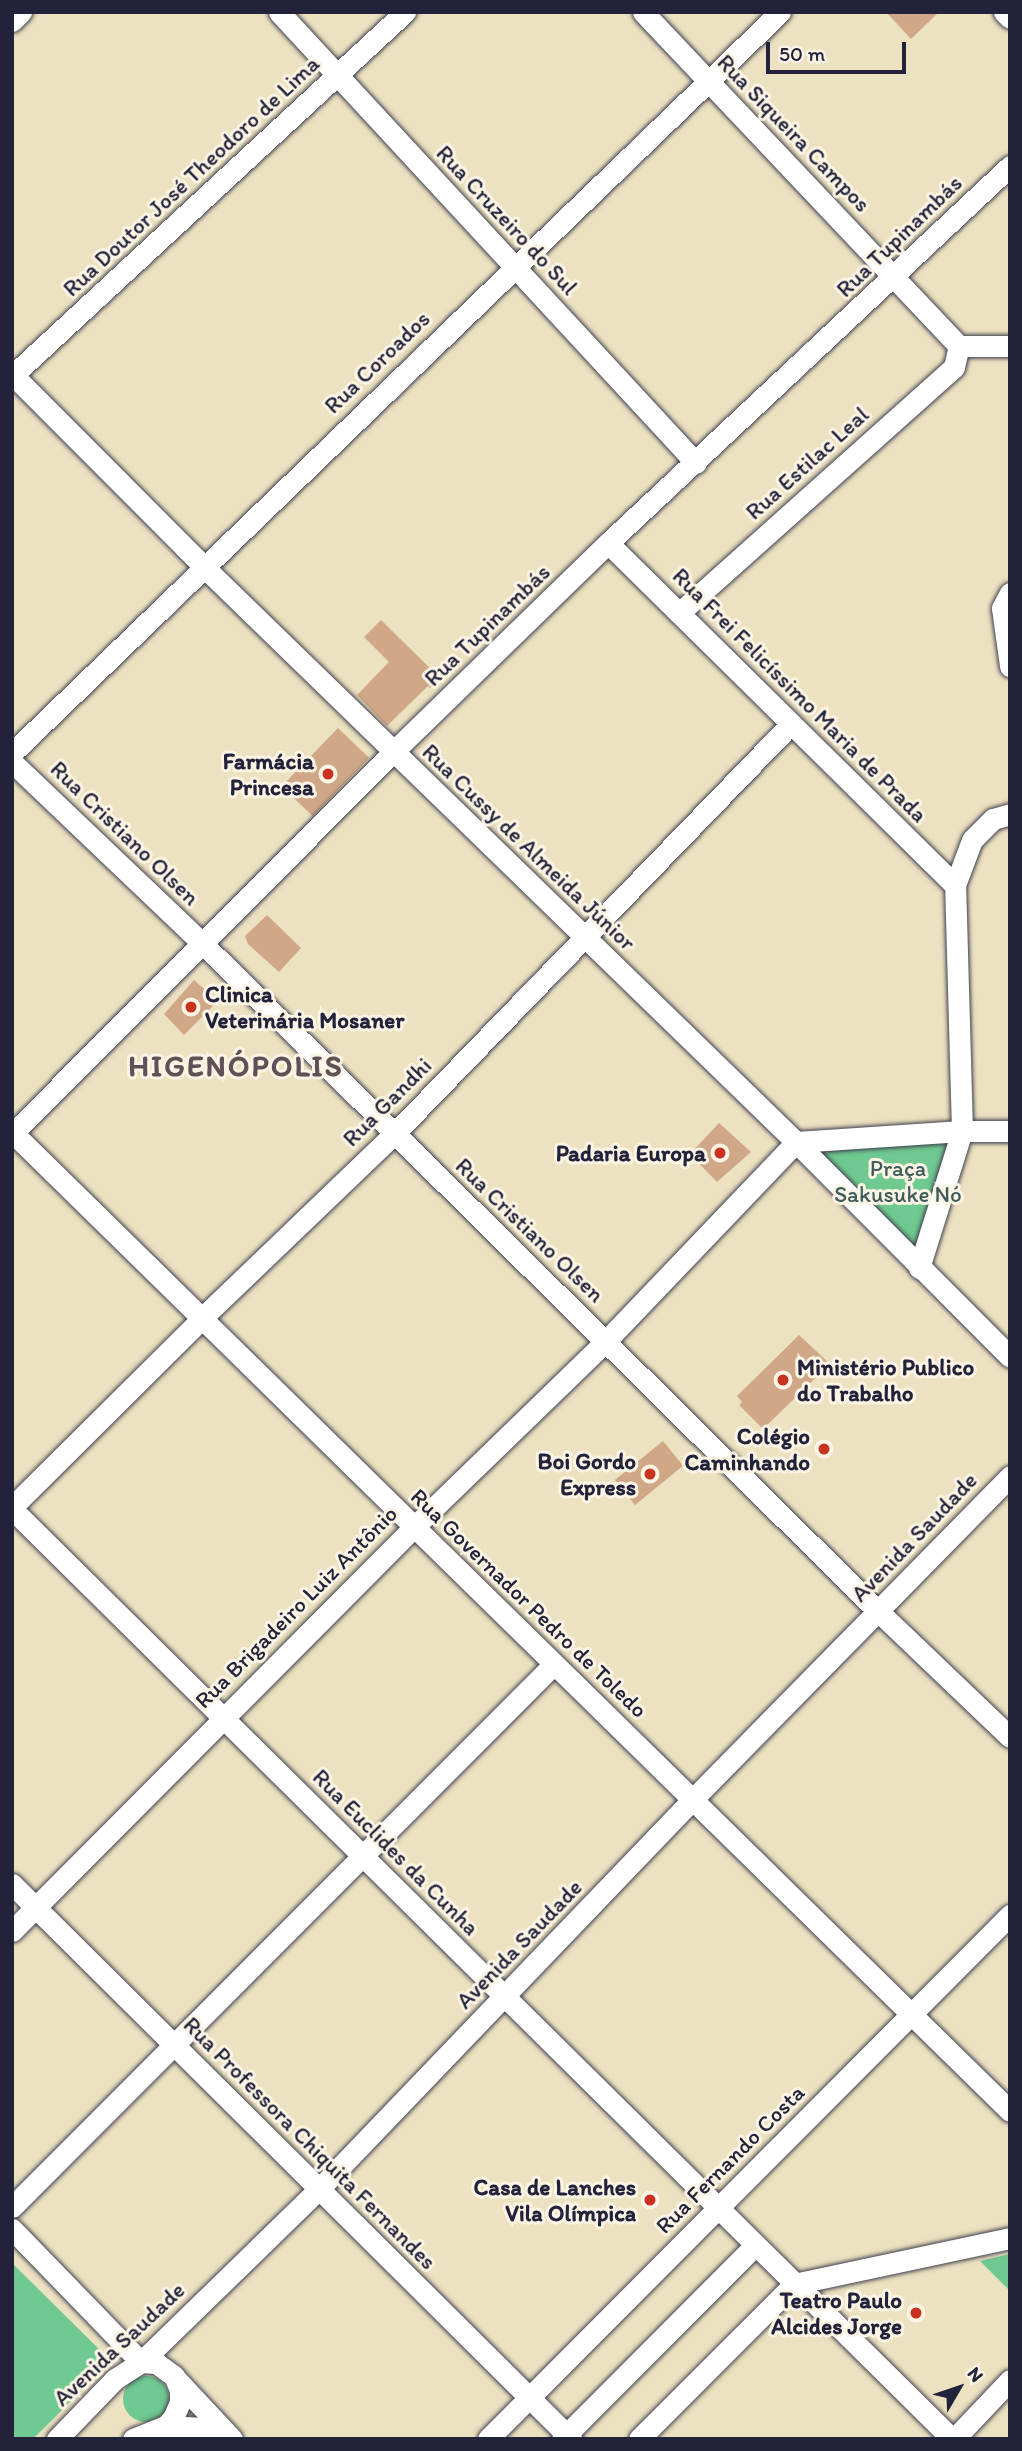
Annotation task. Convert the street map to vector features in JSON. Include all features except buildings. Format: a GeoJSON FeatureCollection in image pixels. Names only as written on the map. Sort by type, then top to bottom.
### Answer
{"type":"FeatureCollection","features":[{"type":"Feature","properties":{"kind":"street"},"geometry":{"type":"LineString","coordinates":[[12,21],[21,12]]}},
{"type":"Feature","properties":{"kind":"street","name":"Rua Cruzeiro do Sul"},"geometry":{"type":"LineString","coordinates":[[279,12],[696,463]]}},
{"type":"Feature","properties":{"kind":"street","name":"Rua Doutor José Theodoro de Lima"},"geometry":{"type":"LineString","coordinates":[[13,375],[339,76],[405,12]]}},
{"type":"Feature","properties":{"kind":"street","name":"Rua Siqueira Campos"},"geometry":{"type":"LineString","coordinates":[[643,12],[959,346]]}},
{"type":"Feature","properties":{"kind":"street","name":"Rua Coroados"},"geometry":{"type":"LineString","coordinates":[[12,752],[780,12]]}},
{"type":"Feature","properties":{"kind":"street"},"geometry":{"type":"LineString","coordinates":[[1004,12],[1010,18]]}},
{"type":"Feature","properties":{"kind":"street","name":"Rua Tupinambás"},"geometry":{"type":"LineString","coordinates":[[13,1133],[393,752],[608,543],[895,277],[1010,166]]}},
{"type":"Feature","properties":{"kind":"street"},"geometry":{"type":"LineString","coordinates":[[959,346],[1010,346]]}},
{"type":"Feature","properties":{"kind":"street","name":"Rua Estilac Leal"},"geometry":{"type":"LineString","coordinates":[[679,613],[954,367],[959,346]]}},
{"type":"Feature","properties":{"kind":"street","name":"Rua Cussy de Almeida Júnior"},"geometry":{"type":"LineString","coordinates":[[13,375],[203,566],[796,1142],[1010,1357]]}},
{"type":"Feature","properties":{"kind":"street","name":"Rua Frei Felicíssimo Maria de Prada"},"geometry":{"type":"LineString","coordinates":[[608,543],[955,885]]}},
{"type":"Feature","properties":{"kind":"street"},"geometry":{"type":"LineString","coordinates":[[1010,593],[1002,608],[1010,666]]}},
{"type":"Feature","properties":{"kind":"street","name":"Rua Gandhi"},"geometry":{"type":"LineString","coordinates":[[12,1508],[202,1318],[394,1134],[790,725]]}},
{"type":"Feature","properties":{"kind":"street","name":"Rua Cristiano Olsen"},"geometry":{"type":"LineString","coordinates":[[12,762],[203,944],[878,1611],[1010,1737]]}},
{"type":"Feature","properties":{"kind":"street"},"geometry":{"type":"LineString","coordinates":[[919,1268],[962,1131],[955,885],[972,840],[993,819],[1010,814]]}},
{"type":"Feature","properties":{"kind":"street"},"geometry":{"type":"LineString","coordinates":[[796,1142],[962,1131],[1010,1131]]}},
{"type":"Feature","properties":{"kind":"street","name":"Rua Governador Pedro de Toledo"},"geometry":{"type":"LineString","coordinates":[[13,1133],[1010,2111]]}},
{"type":"Feature","properties":{"kind":"street","name":"Rua Brigadeiro Luiz Antônio"},"geometry":{"type":"LineString","coordinates":[[12,1931],[414,1527],[606,1341],[796,1142]]}},
{"type":"Feature","properties":{"kind":"street","name":"Avenida Saudade"},"geometry":{"type":"LineString","coordinates":[[57,2439],[116,2379],[141,2362],[318,2190],[692,1800],[1010,1476]]}},
{"type":"Feature","properties":{"kind":"street","name":"Rua Euclides da Cunha"},"geometry":{"type":"LineString","coordinates":[[12,1508],[953,2439]]}},
{"type":"Feature","properties":{"kind":"street"},"geometry":{"type":"LineString","coordinates":[[12,2207],[554,1664]]}},
{"type":"Feature","properties":{"kind":"street","name":"Rua Professora Chiquita Fernandes"},"geometry":{"type":"LineString","coordinates":[[12,1884],[567,2437]]}},
{"type":"Feature","properties":{"kind":"street","name":"Rua Fernando Costa"},"geometry":{"type":"LineString","coordinates":[[488,2439],[1010,1915]]}},
{"type":"Feature","properties":{"kind":"street"},"geometry":{"type":"LineString","coordinates":[[12,2230],[141,2362],[156,2364],[174,2376],[227,2434]]}},
{"type":"Feature","properties":{"kind":"street"},"geometry":{"type":"LineString","coordinates":[[639,2439],[794,2284],[1010,2238]]}},
{"type":"Feature","properties":{"kind":"street"},"geometry":{"type":"LineString","coordinates":[[567,2437],[755,2245]]}},
{"type":"Feature","properties":{"kind":"street"},"geometry":{"type":"LineString","coordinates":[[151,2432],[173,2418],[180,2402],[180,2390],[174,2376]]}},
{"type":"Feature","properties":{"kind":"street"},"geometry":{"type":"LineString","coordinates":[[953,2439],[1010,2380]]}},
{"type":"Feature","properties":{"kind":"street"},"geometry":{"type":"LineString","coordinates":[[151,2432],[227,2434]]}},
{"type":"Feature","properties":{"kind":"green space","name":"Praça Sakusuke Nó"},"geometry":{"type":"Polygon","coordinates":[[[960,1134],[918,1262],[800,1144],[960,1134]]]}},
{"type":"Feature","properties":{"kind":"green space"},"geometry":{"type":"Polygon","coordinates":[[[1010,2254],[1010,2291],[980,2261],[1010,2254]]]}},
{"type":"Feature","properties":{"kind":"green space"},"geometry":{"type":"Polygon","coordinates":[[[12,2263],[111,2361],[33,2439],[12,2439],[12,2263]]]}},
{"type":"Feature","properties":{"kind":"green space"},"geometry":{"type":"Polygon","coordinates":[[[146,2376],[163,2382],[169,2399],[163,2416],[146,2422],[129,2416],[123,2399],[129,2382],[146,2376]]]}},
{"type":"Feature","properties":{"kind":"place","name":"Farmácia Princesa"},"geometry":{"type":"Point","coordinates":[328,774]}},
{"type":"Feature","properties":{"kind":"place","name":"Clinica Veterinária Mosaner"},"geometry":{"type":"Point","coordinates":[191,1007]}},
{"type":"Feature","properties":{"kind":"place","name":"Padaria Europa"},"geometry":{"type":"Point","coordinates":[720,1153]}},
{"type":"Feature","properties":{"kind":"place","name":"Ministério Publico do Trabalho"},"geometry":{"type":"Point","coordinates":[783,1380]}},
{"type":"Feature","properties":{"kind":"place","name":"Colégio Caminhando"},"geometry":{"type":"Point","coordinates":[824,1449]}},
{"type":"Feature","properties":{"kind":"place","name":"Boi Gordo Express"},"geometry":{"type":"Point","coordinates":[650,1474]}},
{"type":"Feature","properties":{"kind":"place","name":"Casa de Lanches Vila Olímpica"},"geometry":{"type":"Point","coordinates":[650,2200]}},
{"type":"Feature","properties":{"kind":"place","name":"Teatro Paulo Alcides Jorge"},"geometry":{"type":"Point","coordinates":[916,2313]}},
{"type":"Feature","properties":{"kind":"district","name":"HIGENÓPOLIS"},"geometry":{"type":"Point","coordinates":[236,1066]}}]}
